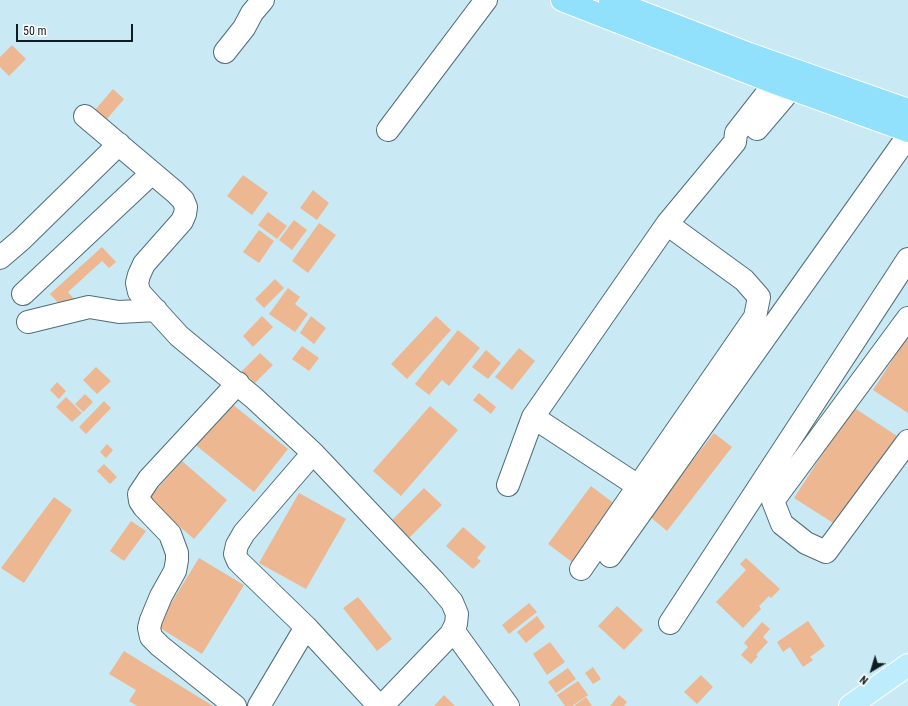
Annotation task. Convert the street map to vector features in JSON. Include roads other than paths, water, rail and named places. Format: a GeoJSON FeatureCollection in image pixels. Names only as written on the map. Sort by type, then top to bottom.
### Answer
{"type":"FeatureCollection","features":[{"type":"Feature","properties":{"kind":"highway"},"geometry":{"type":"LineString","coordinates":[[562,0],[783,86],[908,131]]}},
{"type":"Feature","properties":{"kind":"highway"},"geometry":{"type":"LineString","coordinates":[[610,0],[749,54],[908,110]]}},
{"type":"Feature","properties":{"kind":"main road"},"geometry":{"type":"LineString","coordinates":[[850,706],[908,665]]}},
{"type":"Feature","properties":{"kind":"street"},"geometry":{"type":"LineString","coordinates":[[225,52],[244,28],[252,13],[263,0]]}},
{"type":"Feature","properties":{"kind":"street"},"geometry":{"type":"LineString","coordinates":[[388,130],[486,0]]}},
{"type":"Feature","properties":{"kind":"street"},"geometry":{"type":"LineString","coordinates":[[508,486],[533,417],[667,224],[735,142],[746,142],[783,86]]}},
{"type":"Feature","properties":{"kind":"street"},"geometry":{"type":"LineString","coordinates":[[86,116],[176,192],[183,200],[186,207],[182,221],[144,264],[137,283],[139,292],[179,336],[238,383],[313,453],[452,602],[457,614],[456,624],[453,630],[445,641],[382,706]]}},
{"type":"Feature","properties":{"kind":"street"},"geometry":{"type":"LineString","coordinates":[[610,556],[908,136]]}},
{"type":"Feature","properties":{"kind":"street"},"geometry":{"type":"LineString","coordinates":[[0,258],[21,240],[119,144]]}},
{"type":"Feature","properties":{"kind":"street"},"geometry":{"type":"LineString","coordinates":[[23,294],[152,172]]}},
{"type":"Feature","properties":{"kind":"street"},"geometry":{"type":"LineString","coordinates":[[581,569],[755,317],[758,297],[744,280],[667,224]]}},
{"type":"Feature","properties":{"kind":"street"},"geometry":{"type":"LineString","coordinates":[[670,623],[908,259]]}},
{"type":"Feature","properties":{"kind":"street"},"geometry":{"type":"LineString","coordinates":[[28,322],[90,307],[119,312],[156,310]]}},
{"type":"Feature","properties":{"kind":"street"},"geometry":{"type":"LineString","coordinates":[[908,318],[772,501],[782,524],[806,543],[826,552],[908,441]]}},
{"type":"Feature","properties":{"kind":"street"},"geometry":{"type":"LineString","coordinates":[[235,706],[160,646],[151,637],[149,628],[151,620],[161,596],[175,571],[177,553],[170,534],[144,507],[140,501],[139,494],[148,479],[238,383]]}},
{"type":"Feature","properties":{"kind":"street"},"geometry":{"type":"LineString","coordinates":[[533,417],[638,486]]}},
{"type":"Feature","properties":{"kind":"street"},"geometry":{"type":"LineString","coordinates":[[313,453],[244,533],[237,545],[235,554],[238,562],[306,627],[379,706]]}},
{"type":"Feature","properties":{"kind":"street"},"geometry":{"type":"LineString","coordinates":[[259,706],[306,627]]}},
{"type":"Feature","properties":{"kind":"street"},"geometry":{"type":"LineString","coordinates":[[453,630],[508,706]]}}]}
